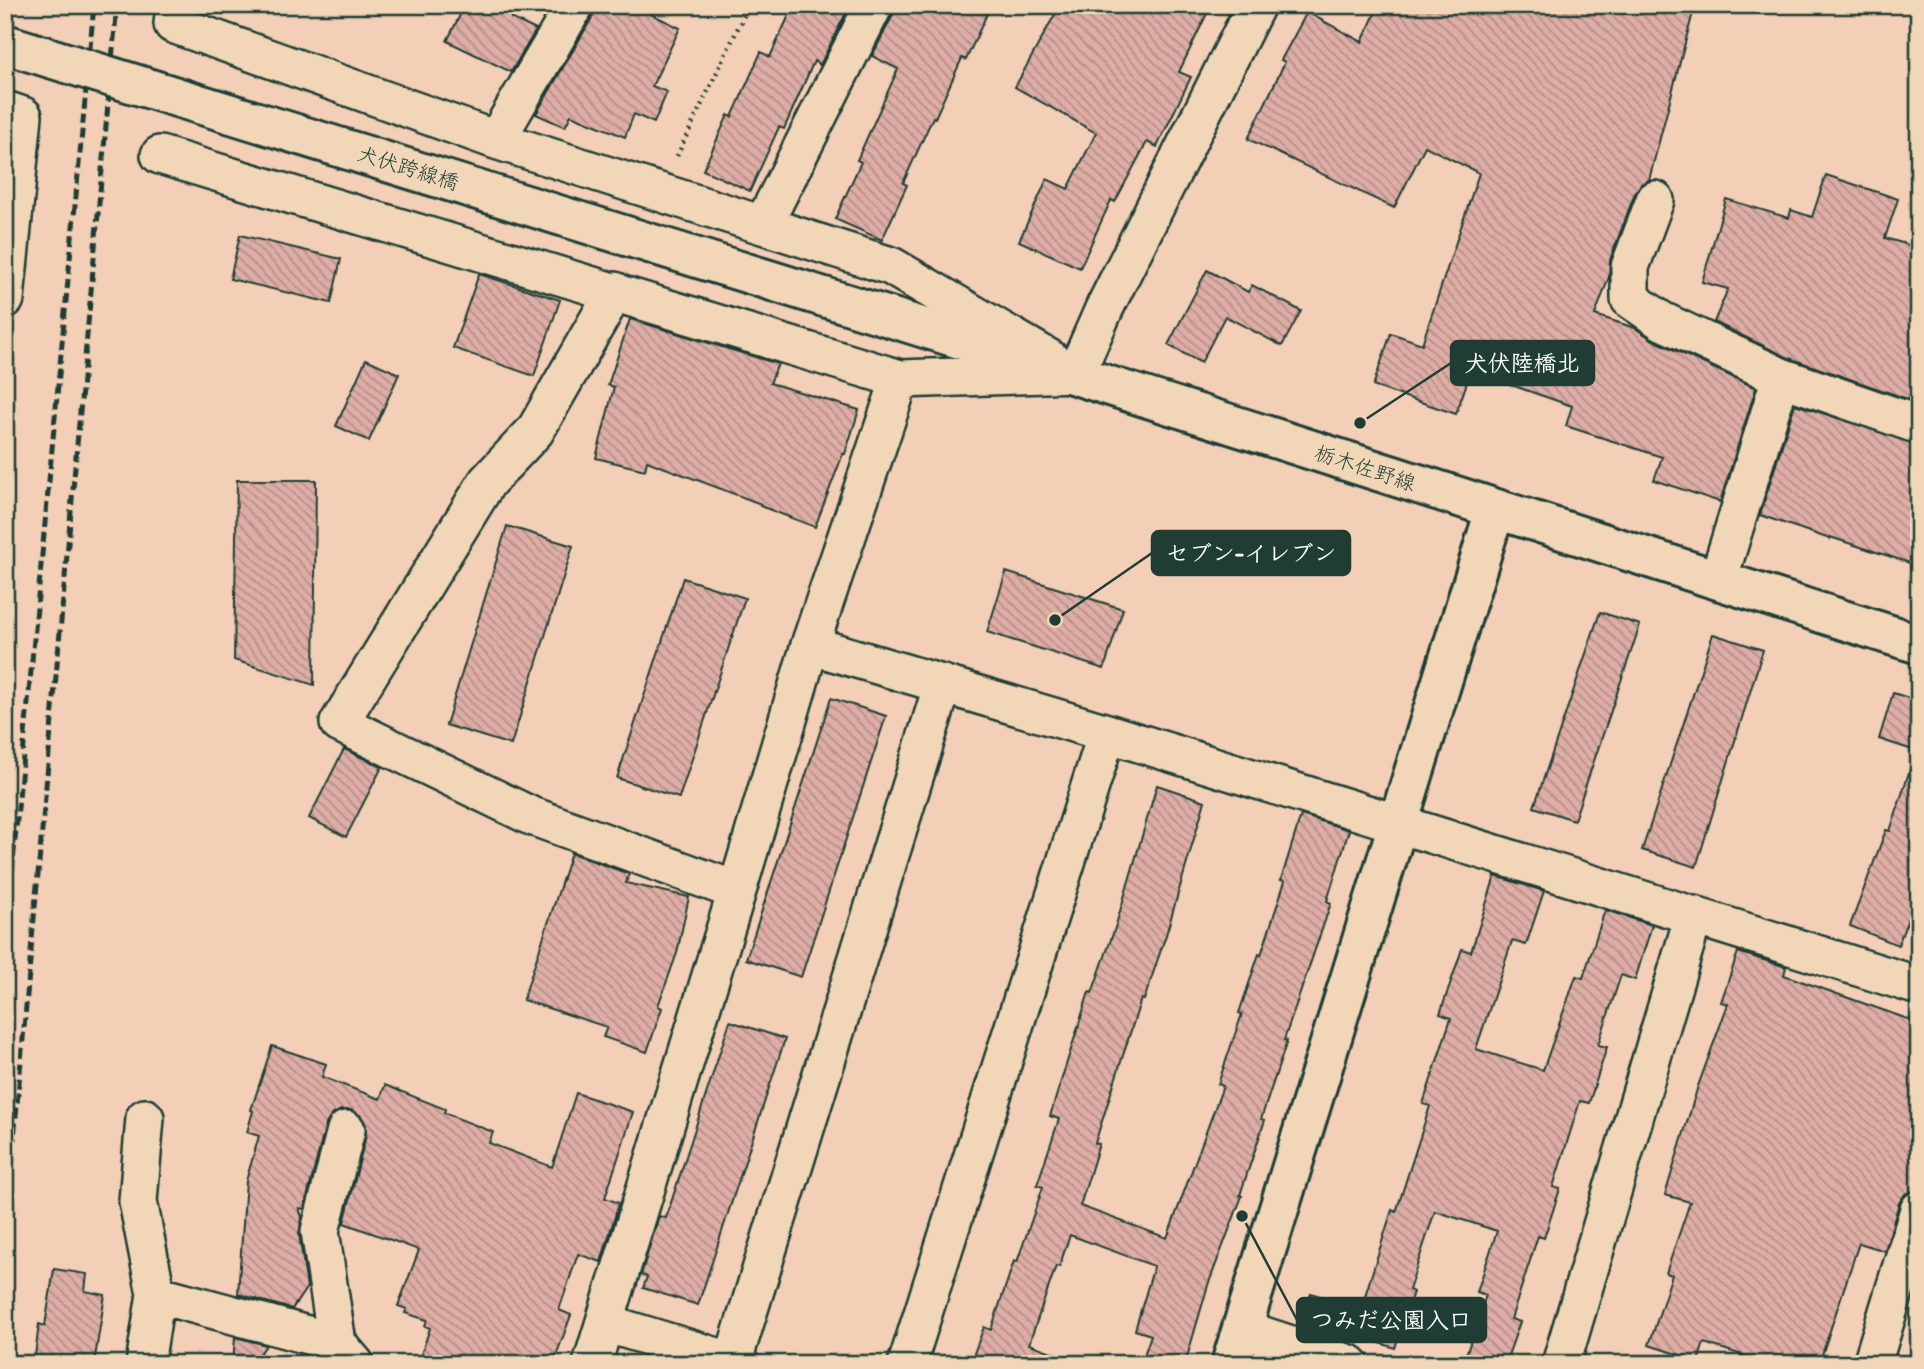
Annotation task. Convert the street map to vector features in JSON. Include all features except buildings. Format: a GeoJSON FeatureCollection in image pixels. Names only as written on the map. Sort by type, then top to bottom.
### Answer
{"type":"FeatureCollection","features":[{"type":"Feature","properties":{"kind":"main road","name":"犬伏跨線橋"},"geometry":{"type":"LineString","coordinates":[[5,44],[811,293]]}},
{"type":"Feature","properties":{"kind":"main road","name":"栃木佐野線"},"geometry":{"type":"LineString","coordinates":[[811,293],[1076,373],[1495,510],[1919,643]]}},
{"type":"Feature","properties":{"kind":"main road"},"geometry":{"type":"LineString","coordinates":[[1237,1346],[1495,510]]}},
{"type":"Feature","properties":{"kind":"street"},"geometry":{"type":"LineString","coordinates":[[175,5],[173,24],[496,140],[657,189],[891,266],[1076,373]]}},
{"type":"Feature","properties":{"kind":"street"},"geometry":{"type":"LineString","coordinates":[[496,140],[575,5]]}},
{"type":"Feature","properties":{"kind":"street"},"geometry":{"type":"LineString","coordinates":[[764,225],[874,5]]}},
{"type":"Feature","properties":{"kind":"street"},"geometry":{"type":"LineString","coordinates":[[1076,373],[1110,296],[1256,5]]}},
{"type":"Feature","properties":{"kind":"street"},"geometry":{"type":"LineString","coordinates":[[5,110],[23,116],[5,299]]}},
{"type":"Feature","properties":{"kind":"street"},"geometry":{"type":"LineString","coordinates":[[160,155],[900,379],[1076,373]]}},
{"type":"Feature","properties":{"kind":"street"},"geometry":{"type":"LineString","coordinates":[[1655,200],[1630,267],[1630,299],[1662,321],[1781,377],[1919,425]]}},
{"type":"Feature","properties":{"kind":"street"},"geometry":{"type":"LineString","coordinates":[[615,292],[535,431],[487,482],[339,723],[529,815],[737,891]]}},
{"type":"Feature","properties":{"kind":"street"},"geometry":{"type":"LineString","coordinates":[[1718,580],[1781,377]]}},
{"type":"Feature","properties":{"kind":"street"},"geometry":{"type":"LineString","coordinates":[[592,1364],[810,645],[900,379]]}},
{"type":"Feature","properties":{"kind":"street"},"geometry":{"type":"LineString","coordinates":[[810,645],[1107,733],[1919,986]]}},
{"type":"Feature","properties":{"kind":"street"},"geometry":{"type":"LineString","coordinates":[[605,1323],[735,1363],[943,684]]}},
{"type":"Feature","properties":{"kind":"street"},"geometry":{"type":"LineString","coordinates":[[908,1364],[1107,733]]}},
{"type":"Feature","properties":{"kind":"street"},"geometry":{"type":"LineString","coordinates":[[1561,1364],[1694,915]]}},
{"type":"Feature","properties":{"kind":"street"},"geometry":{"type":"LineString","coordinates":[[145,1118],[138,1200],[156,1294],[145,1364]]}},
{"type":"Feature","properties":{"kind":"street"},"geometry":{"type":"LineString","coordinates":[[156,1294],[346,1353],[320,1231],[346,1130]]}},
{"type":"Feature","properties":{"kind":"street"},"geometry":{"type":"LineString","coordinates":[[1872,1364],[1919,1210]]}},
{"type":"Feature","properties":{"kind":"street"},"geometry":{"type":"LineString","coordinates":[[1237,1346],[1350,1364]]}},
{"type":"Feature","properties":{"kind":"path"},"geometry":{"type":"LineString","coordinates":[[657,189],[681,149],[749,5]]}},
{"type":"Feature","properties":{"kind":"railway"},"geometry":{"type":"LineString","coordinates":[[5,946],[94,5]]}},
{"type":"Feature","properties":{"kind":"railway"},"geometry":{"type":"LineString","coordinates":[[5,1237],[117,5]]}},
{"type":"Feature","properties":{"kind":"place","name":"犬伏陸橋北"},"geometry":{"type":"Point","coordinates":[1360,423]}},
{"type":"Feature","properties":{"kind":"place","name":"セブン-イレブン"},"geometry":{"type":"Point","coordinates":[1055,620]}},
{"type":"Feature","properties":{"kind":"place","name":"つみだ公園入口"},"geometry":{"type":"Point","coordinates":[1242,1216]}}]}
